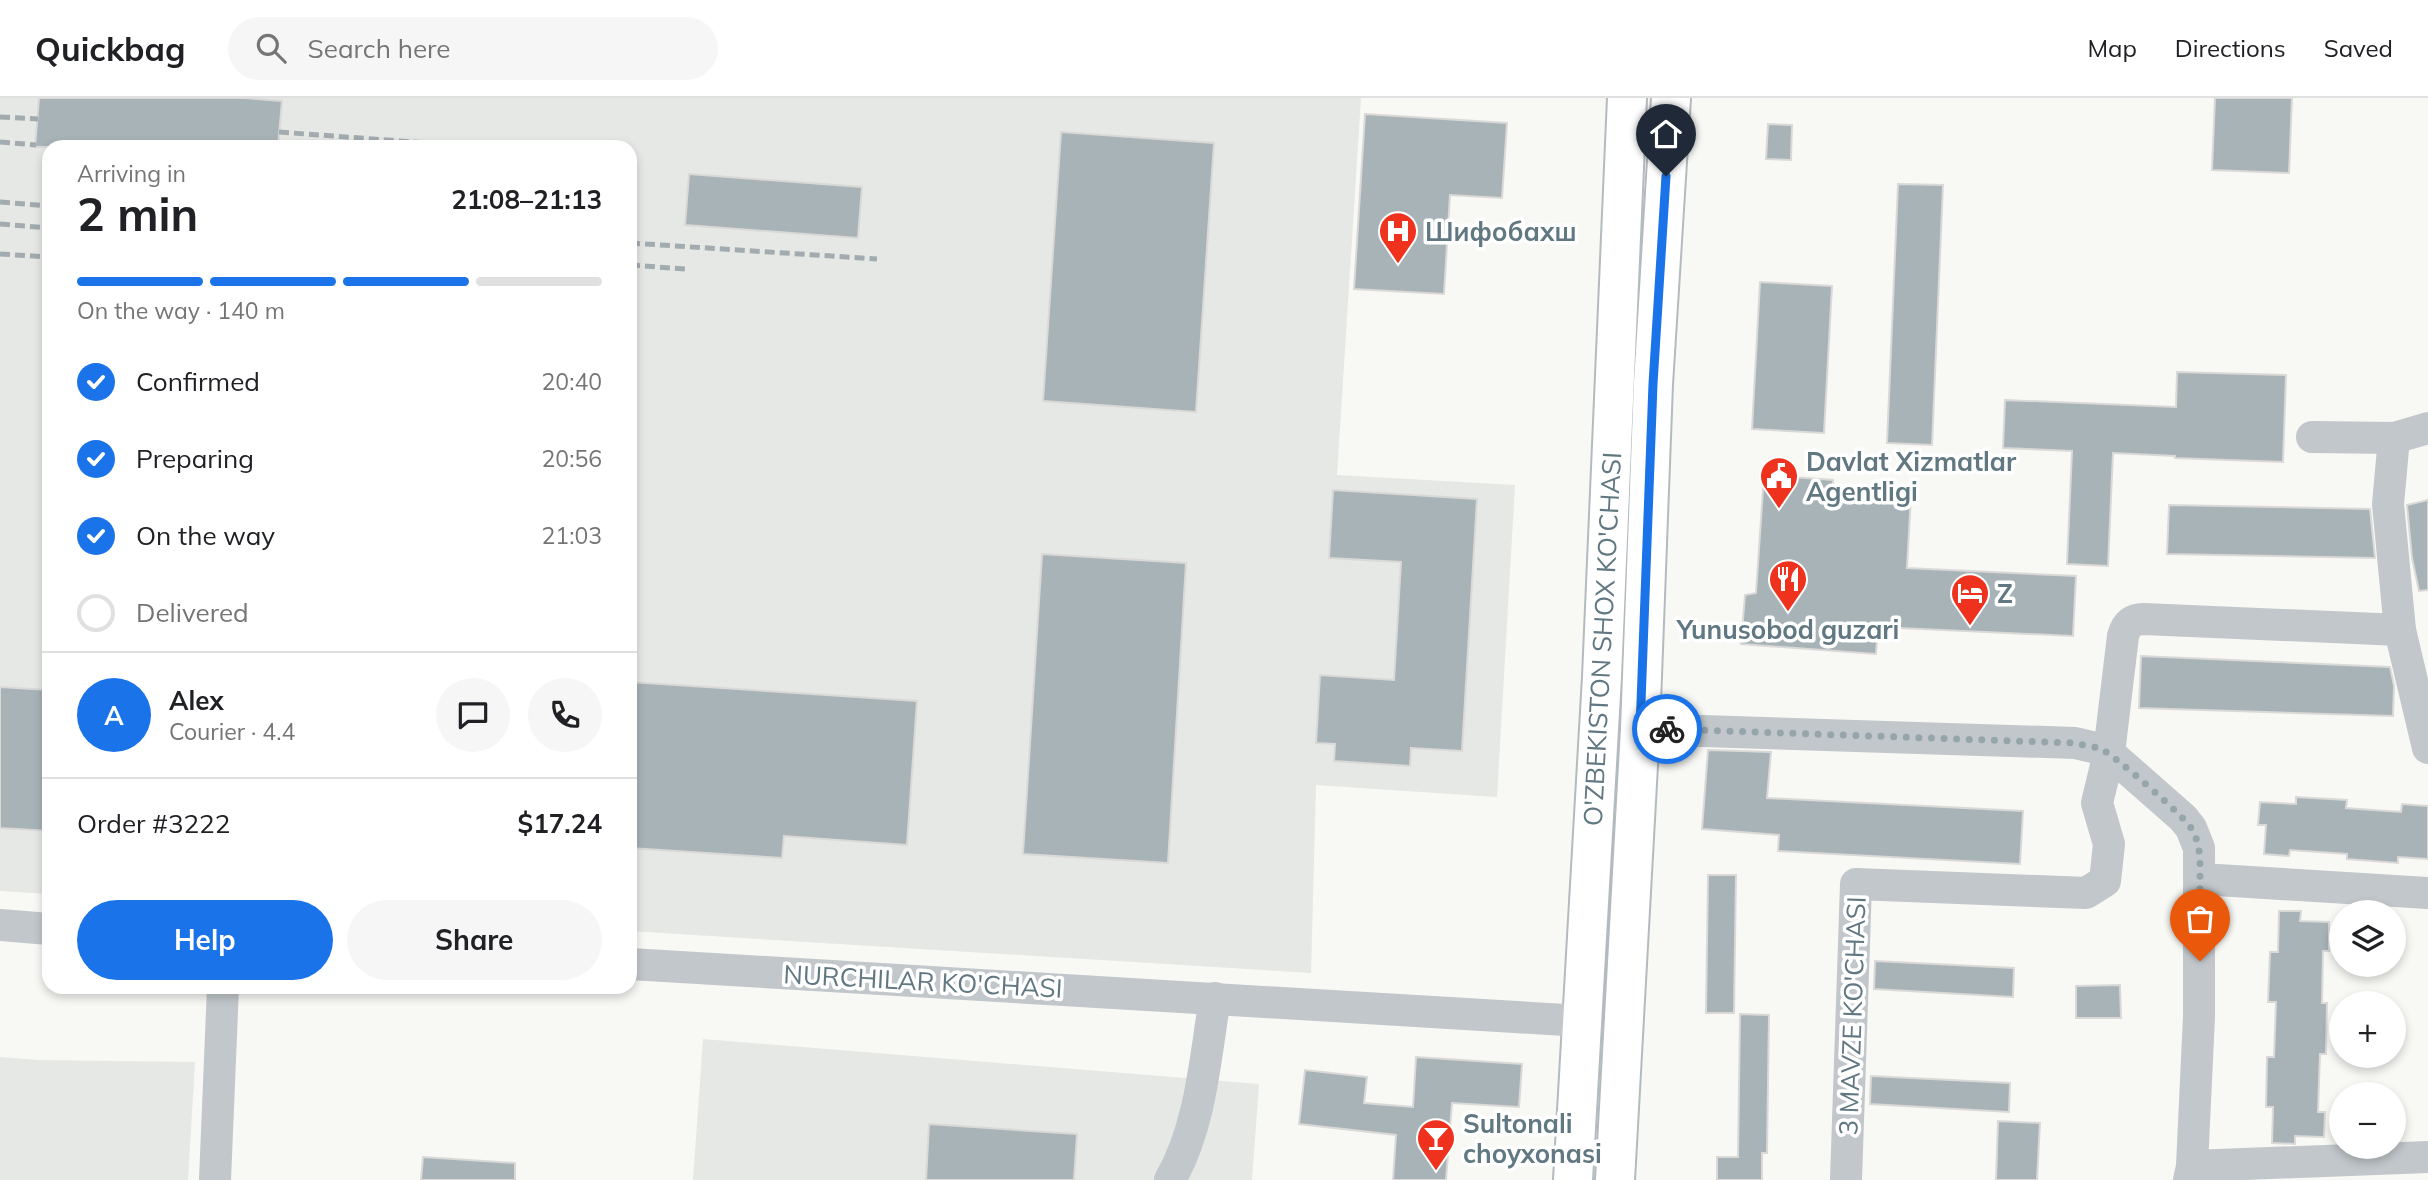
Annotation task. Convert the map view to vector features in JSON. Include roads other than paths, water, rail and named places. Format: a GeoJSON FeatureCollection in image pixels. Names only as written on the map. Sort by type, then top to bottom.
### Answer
{"type":"FeatureCollection","features":[{"type":"Feature","properties":{"kind":"main road","name":"O'ZBEKISTON SHOX KO'CHASI"},"geometry":{"type":"LineString","coordinates":[[1573,1180],[1602,677],[1627,98]]}},
{"type":"Feature","properties":{"kind":"main road","name":"O'ZBEKISTON SHOX KO'CHASI"},"geometry":{"type":"LineString","coordinates":[[1615,1180],[1640,729],[1653,384],[1671,98]]}},
{"type":"Feature","properties":{"kind":"street"},"geometry":{"type":"LineString","coordinates":[[2312,437],[2394,438],[2428,428]]}},
{"type":"Feature","properties":{"kind":"street"},"geometry":{"type":"LineString","coordinates":[[2394,438],[2388,504],[2400,630],[2428,748]]}},
{"type":"Feature","properties":{"kind":"street","name":"3 MAVZE KO'CHASI"},"geometry":{"type":"LineString","coordinates":[[1846,1180],[1856,884],[2086,893],[2105,881],[2109,844],[2097,803],[2109,753],[2123,636],[2130,623],[2136,619],[2400,630]]}},
{"type":"Feature","properties":{"kind":"street"},"geometry":{"type":"LineString","coordinates":[[1640,729],[2074,743],[2109,753],[2183,818],[2191,828],[2199,848],[2199,1016],[2191,1173],[2428,1157]]}},
{"type":"Feature","properties":{"kind":"street"},"geometry":{"type":"LineString","coordinates":[[2201,879],[2428,892]]}},
{"type":"Feature","properties":{"kind":"street"},"geometry":{"type":"LineString","coordinates":[[0,925],[42,928]]}},
{"type":"Feature","properties":{"kind":"street","name":"NURCHILAR KO'CHASI"},"geometry":{"type":"LineString","coordinates":[[637,964],[1582,1021]]}},
{"type":"Feature","properties":{"kind":"street"},"geometry":{"type":"LineString","coordinates":[[215,1180],[223,994]]}},
{"type":"Feature","properties":{"kind":"street"},"geometry":{"type":"LineString","coordinates":[[1170,1180],[1188,1141],[1199,1099],[1215,998]]}},
{"type":"Feature","properties":{"kind":"railway"},"geometry":{"type":"LineString","coordinates":[[0,117],[38,119]]}},
{"type":"Feature","properties":{"kind":"railway"},"geometry":{"type":"LineString","coordinates":[[279,132],[386,140]]}},
{"type":"Feature","properties":{"kind":"railway"},"geometry":{"type":"LineString","coordinates":[[0,142],[36,145]]}},
{"type":"Feature","properties":{"kind":"railway"},"geometry":{"type":"LineString","coordinates":[[0,202],[42,205]]}},
{"type":"Feature","properties":{"kind":"railway"},"geometry":{"type":"LineString","coordinates":[[0,224],[42,227]]}},
{"type":"Feature","properties":{"kind":"railway"},"geometry":{"type":"LineString","coordinates":[[637,243],[877,259]]}},
{"type":"Feature","properties":{"kind":"railway"},"geometry":{"type":"LineString","coordinates":[[0,254],[42,257]]}},
{"type":"Feature","properties":{"kind":"railway"},"geometry":{"type":"LineString","coordinates":[[637,266],[685,269]]}},
{"type":"Feature","properties":{"kind":"place","name":"Шифобахш"},"geometry":{"type":"Point","coordinates":[1398,265]}},
{"type":"Feature","properties":{"kind":"place","name":"Davlat Xizmatlar Agentligi"},"geometry":{"type":"Point","coordinates":[1779,510]}},
{"type":"Feature","properties":{"kind":"place","name":"Yunusobod guzari"},"geometry":{"type":"Point","coordinates":[1788,613]}},
{"type":"Feature","properties":{"kind":"place","name":"Z"},"geometry":{"type":"Point","coordinates":[1970,627]}},
{"type":"Feature","properties":{"kind":"place","name":"Sultonali choyxonasi"},"geometry":{"type":"Point","coordinates":[1436,1172]}}]}
